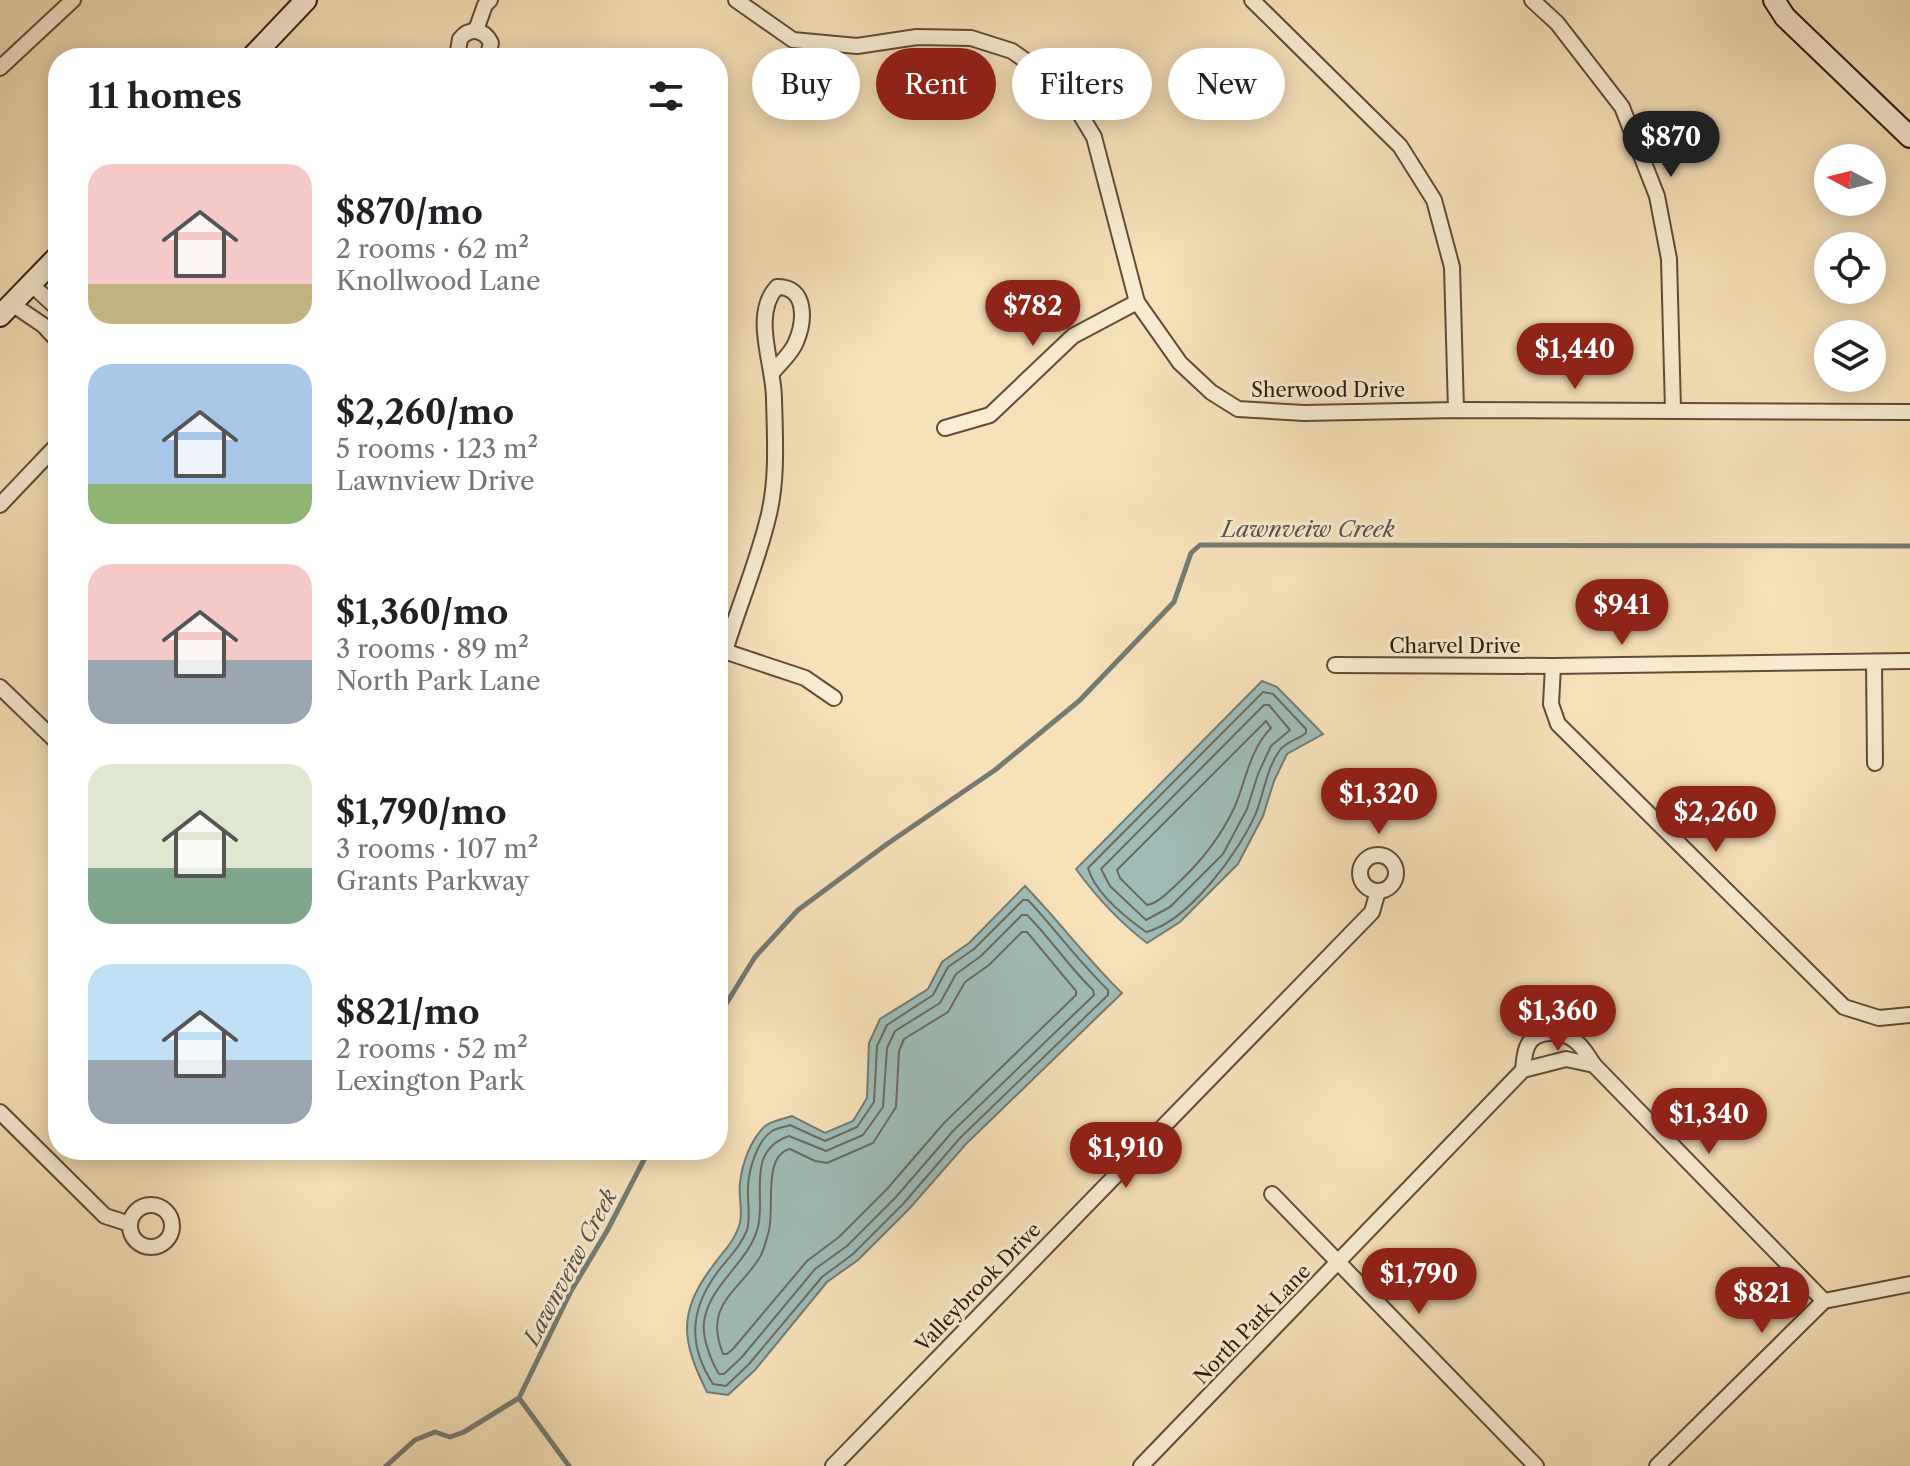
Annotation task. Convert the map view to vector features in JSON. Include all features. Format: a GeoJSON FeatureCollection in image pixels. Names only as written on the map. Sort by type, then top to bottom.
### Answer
{"type":"FeatureCollection","features":[{"type":"Feature","properties":{"kind":"main road"},"geometry":{"type":"LineString","coordinates":[[260,48],[306,0]]}},
{"type":"Feature","properties":{"kind":"main road"},"geometry":{"type":"LineString","coordinates":[[1774,0],[1785,17],[1910,137]]}},
{"type":"Feature","properties":{"kind":"main road"},"geometry":{"type":"LineString","coordinates":[[6,310],[48,266]]}},
{"type":"Feature","properties":{"kind":"street"},"geometry":{"type":"LineString","coordinates":[[0,68],[73,0]]}},
{"type":"Feature","properties":{"kind":"street"},"geometry":{"type":"LineString","coordinates":[[476,30],[485,5],[490,0]]}},
{"type":"Feature","properties":{"kind":"street","name":"Sherwood Drive"},"geometry":{"type":"LineString","coordinates":[[736,0],[793,40],[857,46],[917,37],[971,38],[1012,51],[1046,75],[1074,104],[1094,137],[1137,302],[1180,363],[1211,392],[1238,409],[1304,413],[1456,410],[1910,412]]}},
{"type":"Feature","properties":{"kind":"street"},"geometry":{"type":"LineString","coordinates":[[1252,0],[1400,146],[1434,200],[1452,267],[1456,410]]}},
{"type":"Feature","properties":{"kind":"street"},"geometry":{"type":"LineString","coordinates":[[1532,0],[1557,23],[1622,107],[1657,196],[1669,259],[1673,410]]}},
{"type":"Feature","properties":{"kind":"street"},"geometry":{"type":"LineString","coordinates":[[458,48],[464,34],[476,30],[488,37],[490,48]]}},
{"type":"Feature","properties":{"kind":"street"},"geometry":{"type":"LineString","coordinates":[[31,284],[48,300]]}},
{"type":"Feature","properties":{"kind":"street"},"geometry":{"type":"LineString","coordinates":[[728,632],[770,509],[776,445],[772,373],[764,313],[769,295],[777,287],[788,286],[801,301],[802,318],[796,343],[772,373]]}},
{"type":"Feature","properties":{"kind":"street"},"geometry":{"type":"LineString","coordinates":[[945,428],[990,415],[1073,336],[1137,302]]}},
{"type":"Feature","properties":{"kind":"street"},"geometry":{"type":"LineString","coordinates":[[6,310],[43,325],[48,330]]}},
{"type":"Feature","properties":{"kind":"street"},"geometry":{"type":"LineString","coordinates":[[0,505],[48,455]]}},
{"type":"Feature","properties":{"kind":"street"},"geometry":{"type":"LineString","coordinates":[[728,652],[805,678],[834,698]]}},
{"type":"Feature","properties":{"kind":"street","name":"Charvel Drive"},"geometry":{"type":"LineString","coordinates":[[1335,665],[1553,666],[1910,661]]}},
{"type":"Feature","properties":{"kind":"street"},"geometry":{"type":"LineString","coordinates":[[1874,663],[1875,763]]}},
{"type":"Feature","properties":{"kind":"street"},"geometry":{"type":"LineString","coordinates":[[1553,666],[1551,704],[1558,724],[1844,1007],[1879,1018],[1910,1015]]}},
{"type":"Feature","properties":{"kind":"street"},"geometry":{"type":"LineString","coordinates":[[0,687],[48,733]]}},
{"type":"Feature","properties":{"kind":"street","name":"Valleybrook Drive"},"geometry":{"type":"LineString","coordinates":[[833,1466],[1372,912],[1378,891]]}},
{"type":"Feature","properties":{"kind":"street","name":"North Park Lane"},"geometry":{"type":"LineString","coordinates":[[1141,1466],[1523,1070],[1530,1040],[1542,1034],[1555,1033],[1577,1041],[1594,1065]]}},
{"type":"Feature","properties":{"kind":"street"},"geometry":{"type":"LineString","coordinates":[[1523,1070],[1566,1059],[1594,1065],[1824,1301]]}},
{"type":"Feature","properties":{"kind":"street"},"geometry":{"type":"LineString","coordinates":[[0,1112],[48,1160]]}},
{"type":"Feature","properties":{"kind":"street"},"geometry":{"type":"LineString","coordinates":[[48,1160],[105,1216],[130,1224]]}},
{"type":"Feature","properties":{"kind":"street"},"geometry":{"type":"LineString","coordinates":[[1272,1194],[1536,1466]]}},
{"type":"Feature","properties":{"kind":"street"},"geometry":{"type":"LineString","coordinates":[[1657,1466],[1824,1301],[1910,1284]]}},
{"type":"Feature","properties":{"kind":"water"},"geometry":{"type":"Polygon","coordinates":[[[1262,681],[1277,687],[1323,734],[1287,754],[1263,816],[1238,864],[1180,922],[1147,943],[1108,909],[1076,869],[1262,681]]]}},
{"type":"Feature","properties":{"kind":"water"},"geometry":{"type":"Polygon","coordinates":[[[1025,886],[1122,993],[966,1144],[909,1209],[858,1260],[827,1282],[755,1370],[728,1395],[707,1392],[688,1343],[688,1314],[701,1284],[737,1232],[741,1216],[741,1176],[755,1139],[767,1125],[792,1116],[825,1133],[853,1121],[867,1098],[869,1043],[880,1019],[928,989],[942,962],[969,943],[1025,886]]]}},
{"type":"Feature","properties":{"kind":"waterway","name":"Lawnveiw Creek"},"geometry":{"type":"LineString","coordinates":[[728,1001],[755,957],[798,910],[995,770],[1079,701],[1174,602],[1191,553],[1200,545],[1910,546]]}},
{"type":"Feature","properties":{"kind":"waterway","name":"Lawnveiw Creek"},"geometry":{"type":"LineString","coordinates":[[519,1398],[571,1291],[644,1160]]}},
{"type":"Feature","properties":{"kind":"waterway"},"geometry":{"type":"LineString","coordinates":[[519,1398],[569,1466]]}},
{"type":"Feature","properties":{"kind":"waterway"},"geometry":{"type":"LineString","coordinates":[[386,1466],[415,1440],[435,1432],[450,1437],[464,1432],[519,1398]]}}]}
